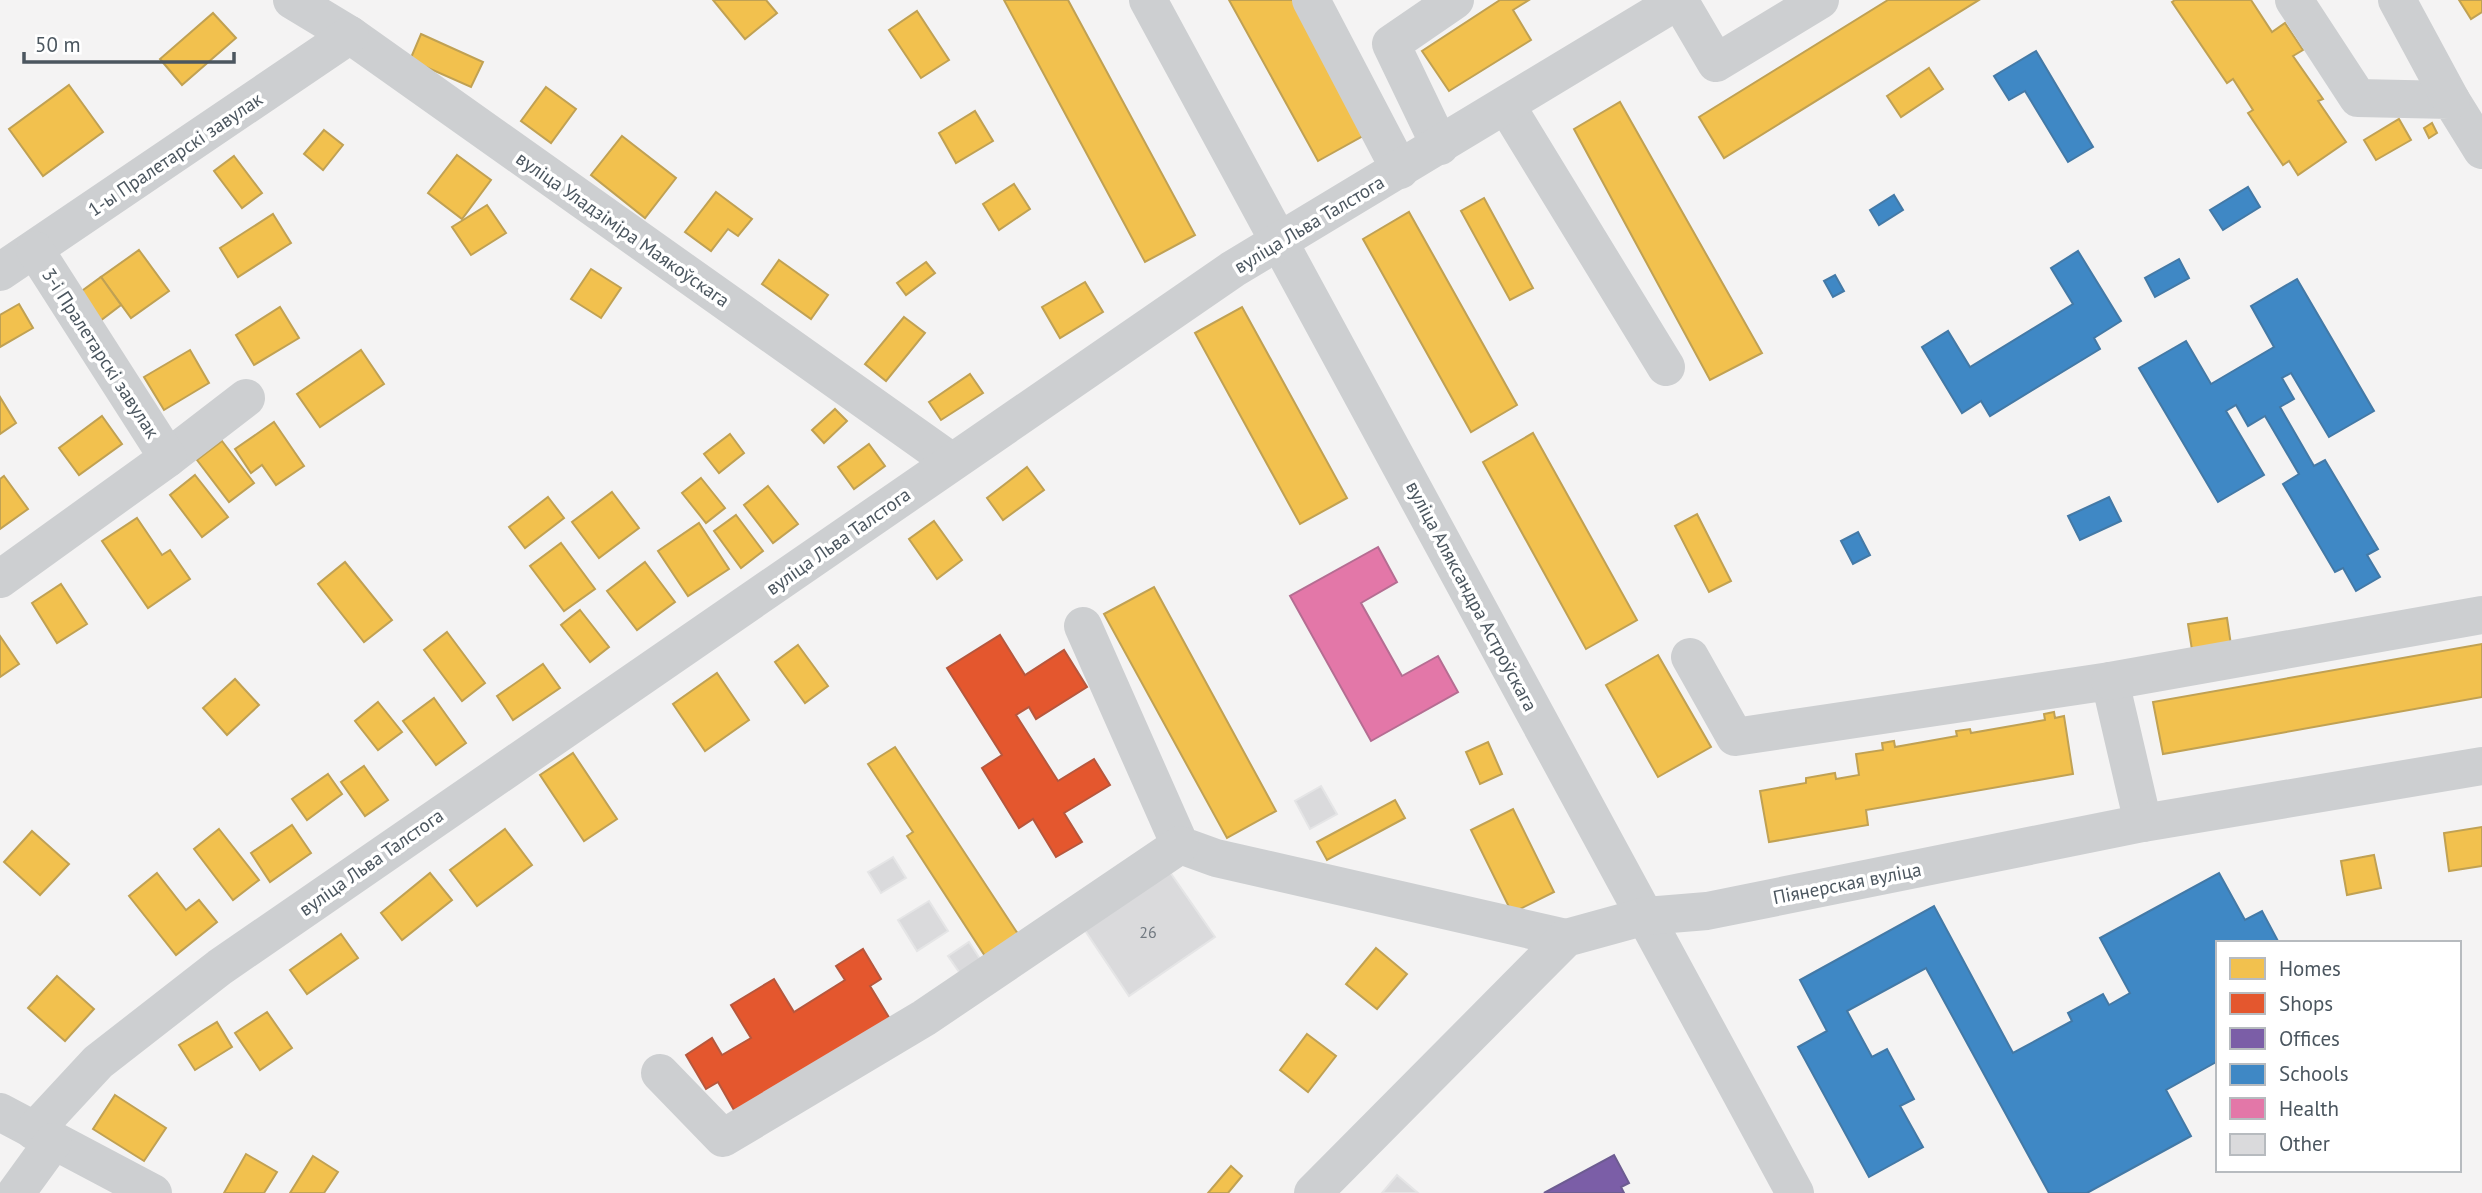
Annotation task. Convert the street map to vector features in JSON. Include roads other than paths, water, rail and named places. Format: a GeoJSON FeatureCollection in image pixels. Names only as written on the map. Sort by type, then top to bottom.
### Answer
{"type":"FeatureCollection","features":[{"type":"Feature","properties":{"kind":"street","name":"вуліца Уладзіміра Маякоўскага"},"geometry":{"type":"LineString","coordinates":[[292,0],[350,35],[952,462]]}},
{"type":"Feature","properties":{"kind":"street","name":"вуліца Аляксандра Астроўскага"},"geometry":{"type":"LineString","coordinates":[[1148,0],[1795,1193]]}},
{"type":"Feature","properties":{"kind":"street"},"geometry":{"type":"LineString","coordinates":[[1311,0],[1400,170]]}},
{"type":"Feature","properties":{"kind":"street"},"geometry":{"type":"LineString","coordinates":[[1440,146],[1391,44],[1455,0]]}},
{"type":"Feature","properties":{"kind":"street","name":"вуліца Льва Талстога"},"geometry":{"type":"LineString","coordinates":[[16,1193],[44,1137],[99,1062],[220,967],[1233,269],[1679,0]]}},
{"type":"Feature","properties":{"kind":"street"},"geometry":{"type":"LineString","coordinates":[[1679,0],[1716,63],[1820,0]]}},
{"type":"Feature","properties":{"kind":"street"},"geometry":{"type":"LineString","coordinates":[[2397,0],[2451,100],[2482,150]]}},
{"type":"Feature","properties":{"kind":"street"},"geometry":{"type":"LineString","coordinates":[[2298,1],[2358,98],[2451,100]]}},
{"type":"Feature","properties":{"kind":"street","name":"1-ы Пралетарскі завулак"},"geometry":{"type":"LineString","coordinates":[[0,272],[350,35]]}},
{"type":"Feature","properties":{"kind":"street"},"geometry":{"type":"LineString","coordinates":[[1507,105],[1666,367]]}},
{"type":"Feature","properties":{"kind":"street","name":"3-і Пралетарскі завулак"},"geometry":{"type":"LineString","coordinates":[[0,579],[168,458],[35,250]]}},
{"type":"Feature","properties":{"kind":"street"},"geometry":{"type":"LineString","coordinates":[[168,458],[246,398]]}},
{"type":"Feature","properties":{"kind":"street"},"geometry":{"type":"LineString","coordinates":[[1690,657],[1735,737],[2110,681],[2482,615]]}},
{"type":"Feature","properties":{"kind":"street"},"geometry":{"type":"LineString","coordinates":[[1083,626],[1180,845],[1216,858],[1566,938]]}},
{"type":"Feature","properties":{"kind":"street"},"geometry":{"type":"LineString","coordinates":[[2110,681],[2143,823]]}},
{"type":"Feature","properties":{"kind":"street","name":"Піянерская вуліца"},"geometry":{"type":"LineString","coordinates":[[1313,1193],[1566,938],[1646,916],[1707,911],[2143,823],[2482,766]]}},
{"type":"Feature","properties":{"kind":"street"},"geometry":{"type":"LineString","coordinates":[[660,1073],[723,1138],[923,1018],[1180,845]]}},
{"type":"Feature","properties":{"kind":"street"},"geometry":{"type":"LineString","coordinates":[[0,1112],[153,1193]]}}]}
